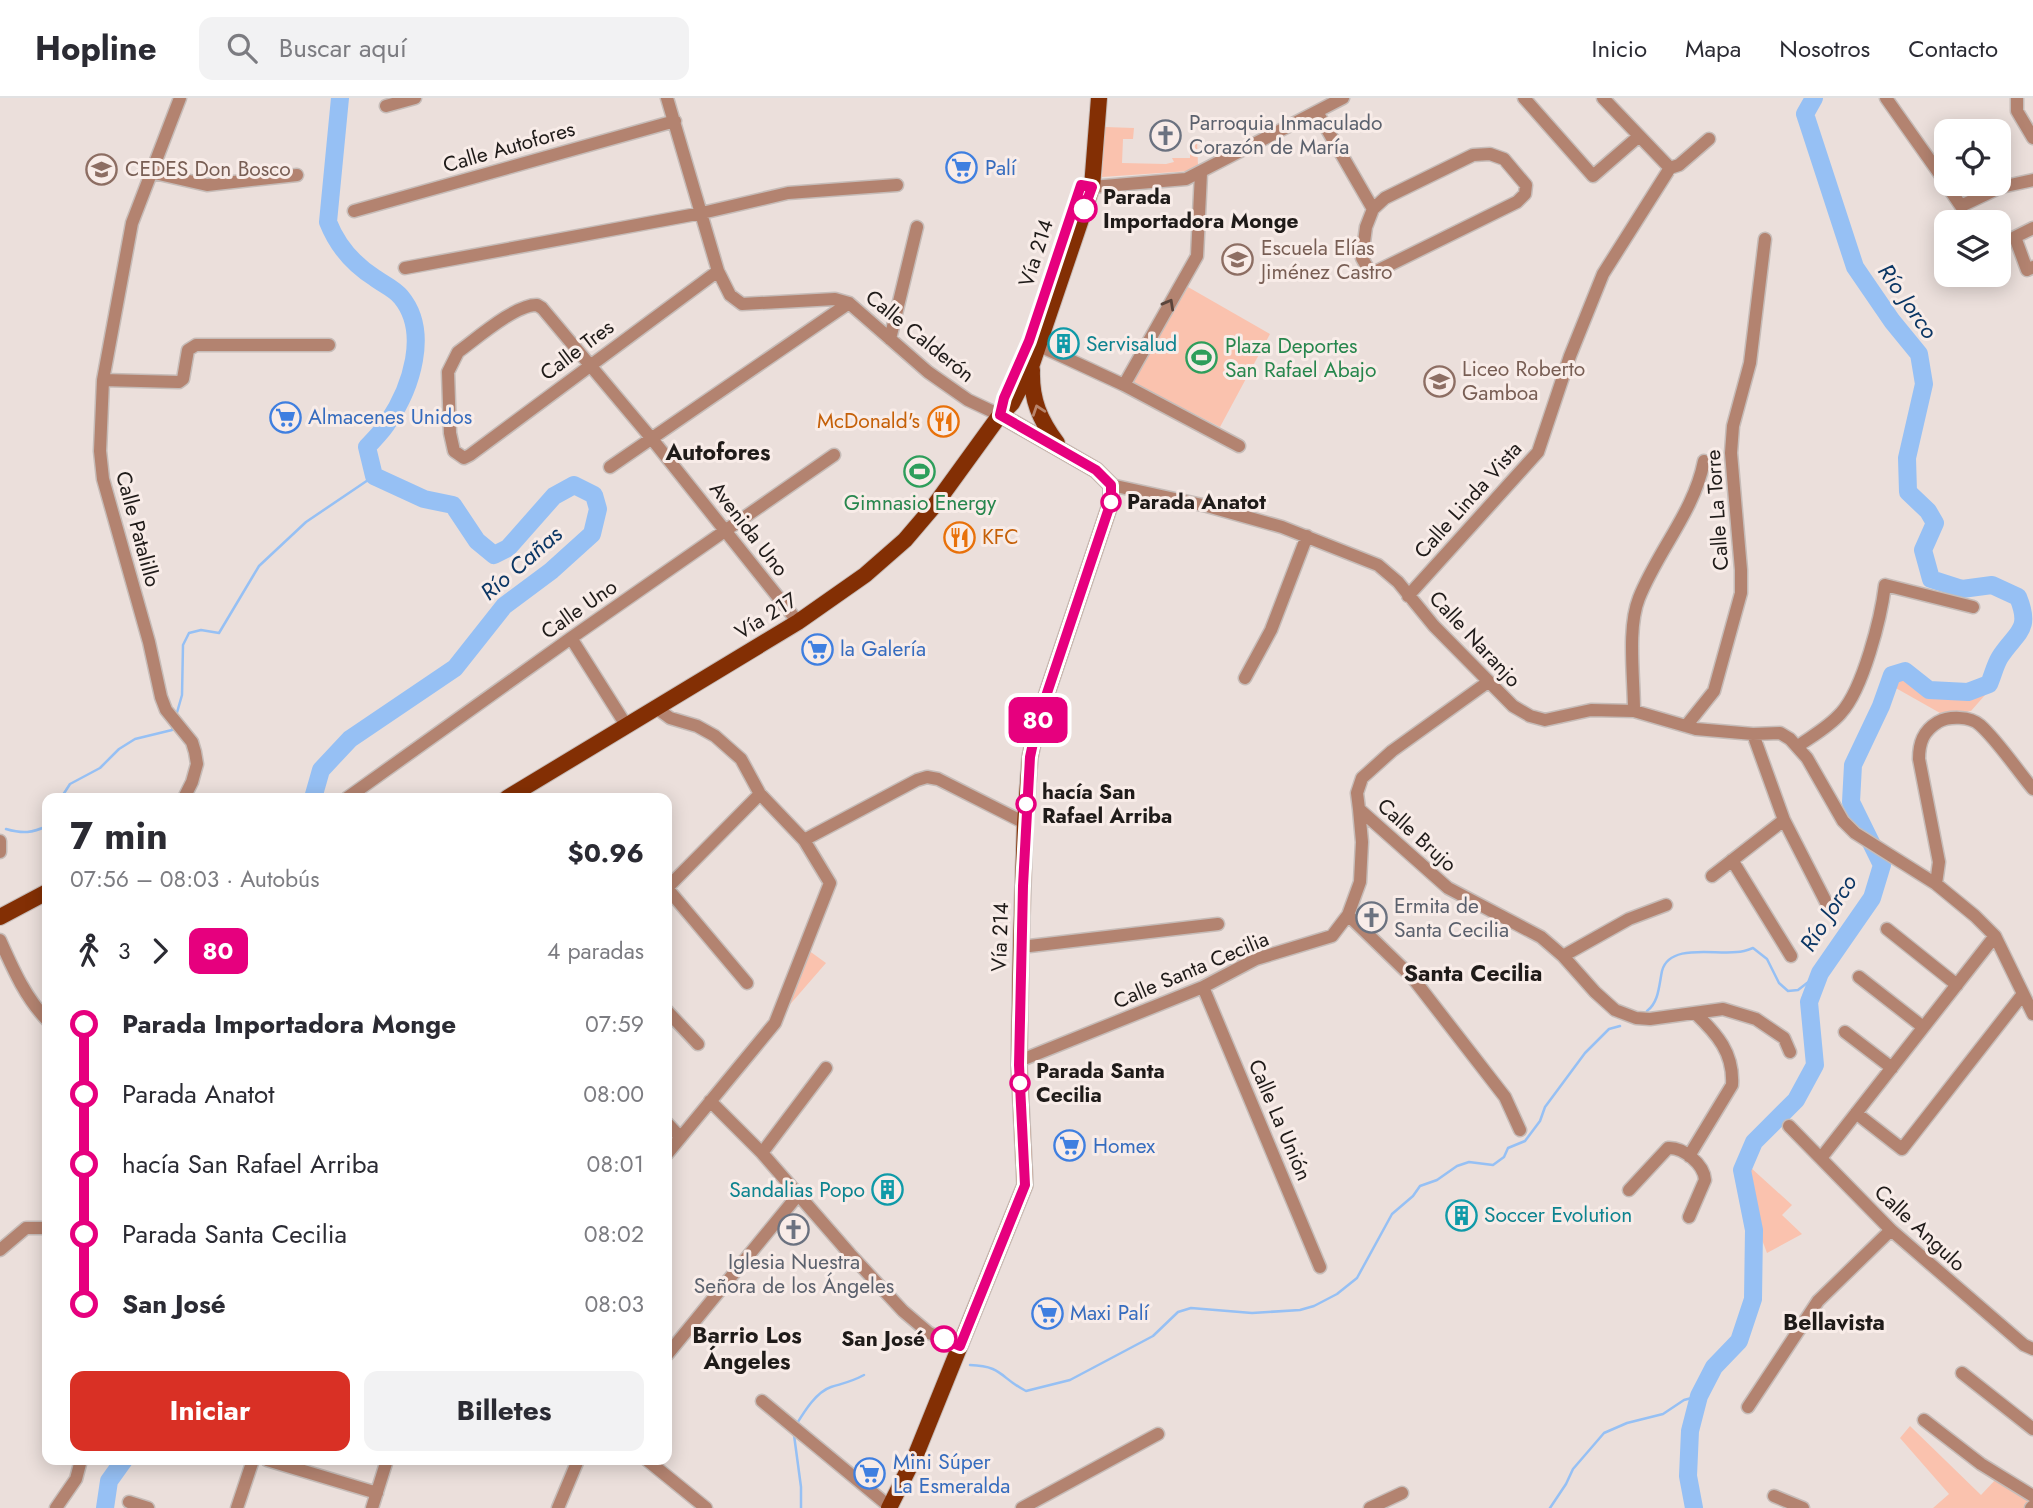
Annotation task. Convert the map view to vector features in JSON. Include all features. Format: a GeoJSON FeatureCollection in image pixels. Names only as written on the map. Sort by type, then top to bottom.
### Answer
{"type":"FeatureCollection","features":[{"type":"Feature","properties":{"kind":"main road","name":"Vía 214"},"geometry":{"type":"LineString","coordinates":[[1086,186],[1090,98]]}},
{"type":"Feature","properties":{"kind":"main road","name":"Vía 214"},"geometry":{"type":"LineString","coordinates":[[1000,415],[1004,398],[1034,344],[1086,186],[1099,98]]}},
{"type":"Feature","properties":{"kind":"main road","name":"Vía 214"},"geometry":{"type":"LineString","coordinates":[[1000,415],[1012,403],[1032,365],[1034,344]]}},
{"type":"Feature","properties":{"kind":"main road"},"geometry":{"type":"LineString","coordinates":[[1032,365],[1034,402],[1044,426],[1061,449]]}},
{"type":"Feature","properties":{"kind":"main road"},"geometry":{"type":"LineString","coordinates":[[1000,415],[1096,470],[1111,485]]}},
{"type":"Feature","properties":{"kind":"main road","name":"Vía 217"},"geometry":{"type":"LineString","coordinates":[[515,793],[798,622],[865,575],[905,540],[966,464],[1000,415]]}},
{"type":"Feature","properties":{"kind":"main road","name":"Vía 214"},"geometry":{"type":"LineString","coordinates":[[889,1508],[917,1451],[1025,1185],[1019,1061],[1025,823],[1030,757],[1038,720],[1111,502],[1111,485]]}},
{"type":"Feature","properties":{"kind":"main road"},"geometry":{"type":"LineString","coordinates":[[0,918],[42,895]]}},
{"type":"Feature","properties":{"kind":"street","name":"Calle Patalillo"},"geometry":{"type":"LineString","coordinates":[[180,98],[132,223],[103,380],[100,451],[103,480],[166,710],[192,742],[197,764],[186,793]]}},
{"type":"Feature","properties":{"kind":"street"},"geometry":{"type":"LineString","coordinates":[[386,106],[415,98]]}},
{"type":"Feature","properties":{"kind":"street","name":"Calle Calderón"},"geometry":{"type":"LineString","coordinates":[[667,98],[718,271],[730,295],[742,304],[835,299],[849,303],[890,340],[955,391],[1000,415]]}},
{"type":"Feature","properties":{"kind":"street"},"geometry":{"type":"LineString","coordinates":[[1086,186],[1186,179],[1343,98]]}},
{"type":"Feature","properties":{"kind":"street"},"geometry":{"type":"LineString","coordinates":[[1524,98],[1593,176],[1638,137]]}},
{"type":"Feature","properties":{"kind":"street"},"geometry":{"type":"LineString","coordinates":[[1603,98],[1670,168]]}},
{"type":"Feature","properties":{"kind":"street"},"geometry":{"type":"LineString","coordinates":[[1886,98],[1934,167]]}},
{"type":"Feature","properties":{"kind":"street"},"geometry":{"type":"LineString","coordinates":[[2017,98],[2017,111],[2033,138]]}},
{"type":"Feature","properties":{"kind":"street"},"geometry":{"type":"LineString","coordinates":[[1317,111],[1373,209]]}},
{"type":"Feature","properties":{"kind":"street","name":"Calle Autofores"},"geometry":{"type":"LineString","coordinates":[[354,211],[675,121]]}},
{"type":"Feature","properties":{"kind":"street","name":"Calle Linda Vista"},"geometry":{"type":"LineString","coordinates":[[1408,596],[1538,452],[1570,356],[1603,274],[1670,168],[1679,164],[1709,139]]}},
{"type":"Feature","properties":{"kind":"street"},"geometry":{"type":"LineString","coordinates":[[1490,154],[1504,159],[1526,185],[1525,194],[1517,202],[1371,274],[1362,258],[1366,227],[1373,209],[1385,198],[1473,155],[1490,154]]}},
{"type":"Feature","properties":{"kind":"street"},"geometry":{"type":"LineString","coordinates":[[150,172],[207,185],[297,175]]}},
{"type":"Feature","properties":{"kind":"street"},"geometry":{"type":"LineString","coordinates":[[1124,385],[1197,256],[1201,173]]}},
{"type":"Feature","properties":{"kind":"street"},"geometry":{"type":"LineString","coordinates":[[2011,185],[2033,180]]}},
{"type":"Feature","properties":{"kind":"street"},"geometry":{"type":"LineString","coordinates":[[405,268],[702,213],[788,193],[897,186]]}},
{"type":"Feature","properties":{"kind":"street"},"geometry":{"type":"LineString","coordinates":[[1954,196],[1961,206],[1982,196]]}},
{"type":"Feature","properties":{"kind":"street"},"geometry":{"type":"LineString","coordinates":[[890,340],[917,227]]}},
{"type":"Feature","properties":{"kind":"street"},"geometry":{"type":"LineString","coordinates":[[2033,228],[2015,237],[2026,270],[2033,267]]}},
{"type":"Feature","properties":{"kind":"street","name":"Calle La Torre"},"geometry":{"type":"LineString","coordinates":[[1686,726],[1714,691],[1741,593],[1731,453],[1732,426],[1750,363],[1765,239]]}},
{"type":"Feature","properties":{"kind":"street","name":"Calle Tres"},"geometry":{"type":"LineString","coordinates":[[459,456],[470,455],[718,271]]}},
{"type":"Feature","properties":{"kind":"street"},"geometry":{"type":"LineString","coordinates":[[610,467],[849,303]]}},
{"type":"Feature","properties":{"kind":"street","name":"Avenida Uno"},"geometry":{"type":"LineString","coordinates":[[459,456],[451,444],[450,433],[448,372],[453,359],[458,352],[516,312],[533,304],[542,308],[652,439],[798,622]]}},
{"type":"Feature","properties":{"kind":"street"},"geometry":{"type":"LineString","coordinates":[[1034,344],[1124,385],[1239,446]]}},
{"type":"Feature","properties":{"kind":"street"},"geometry":{"type":"LineString","coordinates":[[103,380],[179,382],[183,379],[188,350],[196,345],[329,345]]}},
{"type":"Feature","properties":{"kind":"street","name":"Calle Uno"},"geometry":{"type":"LineString","coordinates":[[354,793],[834,455]]}},
{"type":"Feature","properties":{"kind":"street"},"geometry":{"type":"LineString","coordinates":[[1634,710],[1634,627],[1639,598],[1699,486],[1704,461]]}},
{"type":"Feature","properties":{"kind":"street","name":"Calle Naranjo"},"geometry":{"type":"LineString","coordinates":[[1111,485],[1207,506],[1307,536],[1378,565],[1398,582],[1434,626],[1513,706],[1545,720],[1591,710],[1634,710],[1686,726],[1753,734],[1780,733],[1798,746]]}},
{"type":"Feature","properties":{"kind":"street"},"geometry":{"type":"LineString","coordinates":[[1245,678],[1271,630],[1307,536]]}},
{"type":"Feature","properties":{"kind":"street"},"geometry":{"type":"LineString","coordinates":[[1973,607],[1885,585],[1877,630],[1848,705],[1828,725],[1798,746],[1843,821],[1855,833],[1936,884],[1995,936],[2033,1014]]}},
{"type":"Feature","properties":{"kind":"street"},"geometry":{"type":"LineString","coordinates":[[571,638],[626,725]]}},
{"type":"Feature","properties":{"kind":"street","name":"Calle Brujo"},"geometry":{"type":"LineString","coordinates":[[1488,682],[1392,751],[1363,778],[1357,793],[1359,809],[1448,888],[1541,937],[1563,956],[1608,1004],[1627,1015],[1650,1019],[1723,1009],[1756,1019],[1784,1038],[1790,1052]]}},
{"type":"Feature","properties":{"kind":"street"},"geometry":{"type":"LineString","coordinates":[[655,707],[670,718],[697,726],[715,736],[741,759],[760,794],[804,840],[830,883],[775,1023],[672,1147]]}},
{"type":"Feature","properties":{"kind":"street"},"geometry":{"type":"LineString","coordinates":[[1936,884],[1939,862],[1919,759],[1919,746],[1924,733],[1941,720],[1952,718],[1978,723],[2033,789]]}},
{"type":"Feature","properties":{"kind":"street"},"geometry":{"type":"LineString","coordinates":[[1753,734],[1784,820],[1827,904]]}},
{"type":"Feature","properties":{"kind":"street"},"geometry":{"type":"LineString","coordinates":[[804,840],[917,779],[927,777],[938,779],[1025,823]]}},
{"type":"Feature","properties":{"kind":"street"},"geometry":{"type":"LineString","coordinates":[[672,883],[760,794]]}},
{"type":"Feature","properties":{"kind":"street","name":"Calle Santa Cecilia"},"geometry":{"type":"LineString","coordinates":[[1019,1061],[1203,987],[1256,959],[1329,938],[1349,915],[1362,875],[1359,809]]}},
{"type":"Feature","properties":{"kind":"street"},"geometry":{"type":"LineString","coordinates":[[1712,876],[1784,820]]}},
{"type":"Feature","properties":{"kind":"street"},"geometry":{"type":"LineString","coordinates":[[0,841],[0,852]]}},
{"type":"Feature","properties":{"kind":"street"},"geometry":{"type":"LineString","coordinates":[[1732,860],[1791,956]]}},
{"type":"Feature","properties":{"kind":"street"},"geometry":{"type":"LineString","coordinates":[[672,894],[747,984]]}},
{"type":"Feature","properties":{"kind":"street"},"geometry":{"type":"LineString","coordinates":[[1563,956],[1629,919],[1666,905]]}},
{"type":"Feature","properties":{"kind":"street"},"geometry":{"type":"LineString","coordinates":[[1349,915],[1419,987],[1505,1097],[1520,1130]]}},
{"type":"Feature","properties":{"kind":"street"},"geometry":{"type":"LineString","coordinates":[[1021,947],[1218,924]]}},
{"type":"Feature","properties":{"kind":"street"},"geometry":{"type":"LineString","coordinates":[[1887,929],[1957,985]]}},
{"type":"Feature","properties":{"kind":"street"},"geometry":{"type":"LineString","coordinates":[[1821,1158],[1995,936]]}},
{"type":"Feature","properties":{"kind":"street"},"geometry":{"type":"LineString","coordinates":[[0,940],[20,983],[42,1015]]}},
{"type":"Feature","properties":{"kind":"street"},"geometry":{"type":"LineString","coordinates":[[1858,977],[1923,1027]]}},
{"type":"Feature","properties":{"kind":"street","name":"Calle La Unión"},"geometry":{"type":"LineString","coordinates":[[1203,987],[1321,1267]]}},
{"type":"Feature","properties":{"kind":"street"},"geometry":{"type":"LineString","coordinates":[[1856,1114],[1902,1149],[2023,993]]}},
{"type":"Feature","properties":{"kind":"street"},"geometry":{"type":"LineString","coordinates":[[1689,1156],[1732,1085],[1733,1071],[1731,1059],[1721,1041],[1695,1013]]}},
{"type":"Feature","properties":{"kind":"street"},"geometry":{"type":"LineString","coordinates":[[672,1016],[698,1044]]}},
{"type":"Feature","properties":{"kind":"street"},"geometry":{"type":"LineString","coordinates":[[1845,1032],[1892,1068]]}},
{"type":"Feature","properties":{"kind":"street"},"geometry":{"type":"LineString","coordinates":[[762,1153],[826,1068]]}},
{"type":"Feature","properties":{"kind":"street"},"geometry":{"type":"LineString","coordinates":[[710,1101],[762,1153],[903,1311],[929,1333],[960,1346]]}},
{"type":"Feature","properties":{"kind":"street","name":"Calle Angulo"},"geometry":{"type":"LineString","coordinates":[[1789,1126],[1891,1230],[2024,1345],[2033,1349]]}},
{"type":"Feature","properties":{"kind":"street"},"geometry":{"type":"LineString","coordinates":[[672,1128],[680,1137]]}},
{"type":"Feature","properties":{"kind":"street"},"geometry":{"type":"LineString","coordinates":[[1629,1190],[1668,1148],[1673,1147],[1689,1156],[1705,1176],[1689,1217]]}},
{"type":"Feature","properties":{"kind":"street"},"geometry":{"type":"LineString","coordinates":[[672,1349],[798,1195]]}},
{"type":"Feature","properties":{"kind":"street"},"geometry":{"type":"LineString","coordinates":[[0,1250],[26,1228],[42,1228]]}},
{"type":"Feature","properties":{"kind":"street"},"geometry":{"type":"LineString","coordinates":[[1748,1407],[1818,1301],[1891,1230]]}},
{"type":"Feature","properties":{"kind":"street"},"geometry":{"type":"LineString","coordinates":[[1962,1373],[2033,1429]]}},
{"type":"Feature","properties":{"kind":"street"},"geometry":{"type":"LineString","coordinates":[[762,1401],[889,1508]]}},
{"type":"Feature","properties":{"kind":"street"},"geometry":{"type":"LineString","coordinates":[[1924,1420],[1981,1464],[2033,1496]]}},
{"type":"Feature","properties":{"kind":"street"},"geometry":{"type":"LineString","coordinates":[[1022,1508],[1158,1434]]}},
{"type":"Feature","properties":{"kind":"street"},"geometry":{"type":"LineString","coordinates":[[57,1508],[76,1479],[80,1465]]}},
{"type":"Feature","properties":{"kind":"street"},"geometry":{"type":"LineString","coordinates":[[237,1508],[251,1465]]}},
{"type":"Feature","properties":{"kind":"street"},"geometry":{"type":"LineString","coordinates":[[284,1465],[377,1493]]}},
{"type":"Feature","properties":{"kind":"street"},"geometry":{"type":"LineString","coordinates":[[372,1508],[385,1465]]}},
{"type":"Feature","properties":{"kind":"street"},"geometry":{"type":"LineString","coordinates":[[558,1508],[576,1465]]}},
{"type":"Feature","properties":{"kind":"street"},"geometry":{"type":"LineString","coordinates":[[653,1465],[706,1508]]}},
{"type":"Feature","properties":{"kind":"street"},"geometry":{"type":"LineString","coordinates":[[1370,1508],[1402,1493]]}},
{"type":"Feature","properties":{"kind":"street"},"geometry":{"type":"LineString","coordinates":[[1774,1496],[1803,1508]]}},
{"type":"Feature","properties":{"kind":"street"},"geometry":{"type":"LineString","coordinates":[[129,1502],[148,1508]]}},
{"type":"Feature","properties":{"kind":"shaded area"},"geometry":{"type":"Polygon","coordinates":[[[1105,127],[1134,128],[1133,139],[1123,139],[1122,163],[1166,164],[1174,162],[1172,158],[1190,158],[1190,140],[1197,140],[1198,166],[1189,171],[1102,177],[1105,127]]]}},
{"type":"Feature","properties":{"kind":"shaded area","name":"Plaza Deportes San Rafael Abajo"},"geometry":{"type":"Polygon","coordinates":[[[1188,287],[1270,334],[1220,427],[1132,382],[1188,287]]]}},
{"type":"Feature","properties":{"kind":"shaded area"},"geometry":{"type":"Polygon","coordinates":[[[1905,676],[1928,694],[1969,695],[1992,687],[1971,711],[1940,713],[1894,687],[1901,677],[1905,676]]]}},
{"type":"Feature","properties":{"kind":"shaded area"},"geometry":{"type":"Polygon","coordinates":[[[808,950],[826,963],[780,1016],[808,950]]]}},
{"type":"Feature","properties":{"kind":"shaded area"},"geometry":{"type":"Polygon","coordinates":[[[1750,1167],[1792,1205],[1782,1215],[1802,1234],[1767,1253],[1755,1221],[1746,1173],[1750,1167]]]}},
{"type":"Feature","properties":{"kind":"shaded area"},"geometry":{"type":"Polygon","coordinates":[[[1910,1426],[1981,1495],[1997,1478],[2028,1498],[2030,1503],[2027,1508],[1933,1508],[1949,1494],[1900,1438],[1910,1426]]]}},
{"type":"Feature","properties":{"kind":"waterway","name":"Río Cañas"},"geometry":{"type":"LineString","coordinates":[[314,793],[321,770],[350,739],[455,668],[504,606],[551,571],[592,534],[598,509],[594,495],[574,485],[554,496],[508,548],[494,555],[477,541],[453,505],[424,499],[374,476],[367,447],[386,425],[404,393],[410,377],[416,343],[410,311],[401,297],[353,260],[341,246],[328,222],[340,98]]}},
{"type":"Feature","properties":{"kind":"waterway","name":"Río Jorco"},"geometry":{"type":"LineString","coordinates":[[1694,1508],[1688,1476],[1690,1431],[1699,1396],[1714,1367],[1739,1341],[1753,1299],[1754,1230],[1742,1170],[1754,1142],[1796,1100],[1815,1065],[1809,1002],[1820,973],[1872,898],[1882,865],[1851,802],[1853,765],[1881,706],[1892,675],[1905,671],[1929,690],[1968,692],[1989,684],[2000,657],[2023,624],[2018,597],[1992,585],[1962,589],[1931,579],[1923,550],[1935,523],[1928,511],[1908,492],[1907,458],[1924,384],[1919,354],[1892,321],[1855,267],[1805,114],[1814,98]]}},
{"type":"Feature","properties":{"kind":"waterway"},"geometry":{"type":"LineString","coordinates":[[176,716],[182,695],[183,645],[189,633],[201,630],[219,633],[259,566],[306,522],[374,476]]}},
{"type":"Feature","properties":{"kind":"waterway"},"geometry":{"type":"LineString","coordinates":[[64,793],[70,784],[100,768],[119,749],[135,739],[172,730],[173,725]]}},
{"type":"Feature","properties":{"kind":"waterway"},"geometry":{"type":"LineString","coordinates":[[6,829],[27,832],[42,828]]}},
{"type":"Feature","properties":{"kind":"waterway"},"geometry":{"type":"LineString","coordinates":[[1647,1011],[1656,998],[1666,962],[1683,953],[1728,953],[1753,948],[1767,959],[1779,983],[1788,991],[1798,990],[1820,973]]}},
{"type":"Feature","properties":{"kind":"waterway"},"geometry":{"type":"LineString","coordinates":[[970,1365],[995,1370],[1026,1391],[1070,1380],[1153,1336],[1178,1312],[1191,1308],[1252,1313],[1300,1310],[1314,1306],[1337,1294],[1357,1278],[1392,1214],[1413,1196],[1420,1186],[1469,1162],[1493,1165],[1504,1157],[1508,1148],[1525,1141],[1540,1121],[1545,1107],[1585,1053],[1609,1029],[1620,1026]]}},
{"type":"Feature","properties":{"kind":"waterway"},"geometry":{"type":"LineString","coordinates":[[796,1425],[820,1393],[864,1375]]}},
{"type":"Feature","properties":{"kind":"waterway"},"geometry":{"type":"LineString","coordinates":[[1550,1508],[1573,1469],[1604,1433],[1627,1423],[1663,1414],[1684,1400],[1699,1396]]}},
{"type":"Feature","properties":{"kind":"waterway"},"geometry":{"type":"LineString","coordinates":[[794,1435],[801,1508]]}},
{"type":"Feature","properties":{"kind":"waterway","name":"Río Cañas"},"geometry":{"type":"LineString","coordinates":[[105,1508],[109,1481],[120,1465]]}},
{"type":"Feature","properties":{"kind":"bus line","name":"80"},"geometry":{"type":"LineString","coordinates":[[944,1339],[960,1346],[1025,1185],[1019,1061],[1025,823],[1030,757],[1038,720],[1112,494],[1111,485],[1096,470],[1000,415],[1004,398],[1022,361],[1081,185],[1092,187],[1084,209]]}},
{"type":"Feature","properties":{"kind":"place","name":"Parroquia Inmaculado Corazón de María"},"geometry":{"type":"Point","coordinates":[1166,135]}},
{"type":"Feature","properties":{"kind":"place","name":"Palí"},"geometry":{"type":"Point","coordinates":[962,168]}},
{"type":"Feature","properties":{"kind":"place","name":"CEDES Don Bosco"},"geometry":{"type":"Point","coordinates":[102,169]}},
{"type":"Feature","properties":{"kind":"place","name":"Parada Importadora Monge"},"geometry":{"type":"Point","coordinates":[1084,209]}},
{"type":"Feature","properties":{"kind":"place","name":"Escuela Elías Jiménez Castro"},"geometry":{"type":"Point","coordinates":[1238,260]}},
{"type":"Feature","properties":{"kind":"place","name":"Servisalud"},"geometry":{"type":"Point","coordinates":[1063,344]}},
{"type":"Feature","properties":{"kind":"place","name":"Plaza Deportes San Rafael Abajo"},"geometry":{"type":"Point","coordinates":[1202,358]}},
{"type":"Feature","properties":{"kind":"place","name":"Liceo Roberto Gamboa"},"geometry":{"type":"Point","coordinates":[1439,381]}},
{"type":"Feature","properties":{"kind":"place","name":"Almacenes Unidos"},"geometry":{"type":"Point","coordinates":[285,417]}},
{"type":"Feature","properties":{"kind":"place","name":"McDonald's"},"geometry":{"type":"Point","coordinates":[943,421]}},
{"type":"Feature","properties":{"kind":"place","name":"Gimnasio Energy"},"geometry":{"type":"Point","coordinates":[920,471]}},
{"type":"Feature","properties":{"kind":"place","name":"Parada Anatot"},"geometry":{"type":"Point","coordinates":[1111,502]}},
{"type":"Feature","properties":{"kind":"place","name":"KFC"},"geometry":{"type":"Point","coordinates":[959,537]}},
{"type":"Feature","properties":{"kind":"place","name":"la Galería"},"geometry":{"type":"Point","coordinates":[817,649]}},
{"type":"Feature","properties":{"kind":"place","name":"hacía San Rafael Arriba"},"geometry":{"type":"Point","coordinates":[1026,804]}},
{"type":"Feature","properties":{"kind":"place","name":"Ermita de Santa Cecilia"},"geometry":{"type":"Point","coordinates":[1371,918]}},
{"type":"Feature","properties":{"kind":"place","name":"Parada Santa Cecilia"},"geometry":{"type":"Point","coordinates":[1020,1083]}},
{"type":"Feature","properties":{"kind":"place","name":"Homex"},"geometry":{"type":"Point","coordinates":[1070,1146]}},
{"type":"Feature","properties":{"kind":"place","name":"Sandalias Popo"},"geometry":{"type":"Point","coordinates":[888,1190]}},
{"type":"Feature","properties":{"kind":"place","name":"Soccer Evolution"},"geometry":{"type":"Point","coordinates":[1461,1215]}},
{"type":"Feature","properties":{"kind":"place","name":"Iglesia Nuestra Señora de los Ángeles"},"geometry":{"type":"Point","coordinates":[794,1230]}},
{"type":"Feature","properties":{"kind":"place","name":"Maxi Palí"},"geometry":{"type":"Point","coordinates":[1047,1313]}},
{"type":"Feature","properties":{"kind":"place","name":"San José"},"geometry":{"type":"Point","coordinates":[944,1339]}},
{"type":"Feature","properties":{"kind":"place","name":"Mini Súper La Esmeralda"},"geometry":{"type":"Point","coordinates":[870,1474]}},
{"type":"Feature","properties":{"kind":"district","name":"Autofores"},"geometry":{"type":"Point","coordinates":[718,452]}},
{"type":"Feature","properties":{"kind":"district","name":"Santa Cecilia"},"geometry":{"type":"Point","coordinates":[1473,973]}},
{"type":"Feature","properties":{"kind":"district","name":"Bellavista"},"geometry":{"type":"Point","coordinates":[1834,1322]}},
{"type":"Feature","properties":{"kind":"district","name":"Barrio Los Ángeles"},"geometry":{"type":"Point","coordinates":[747,1348]}}]}
